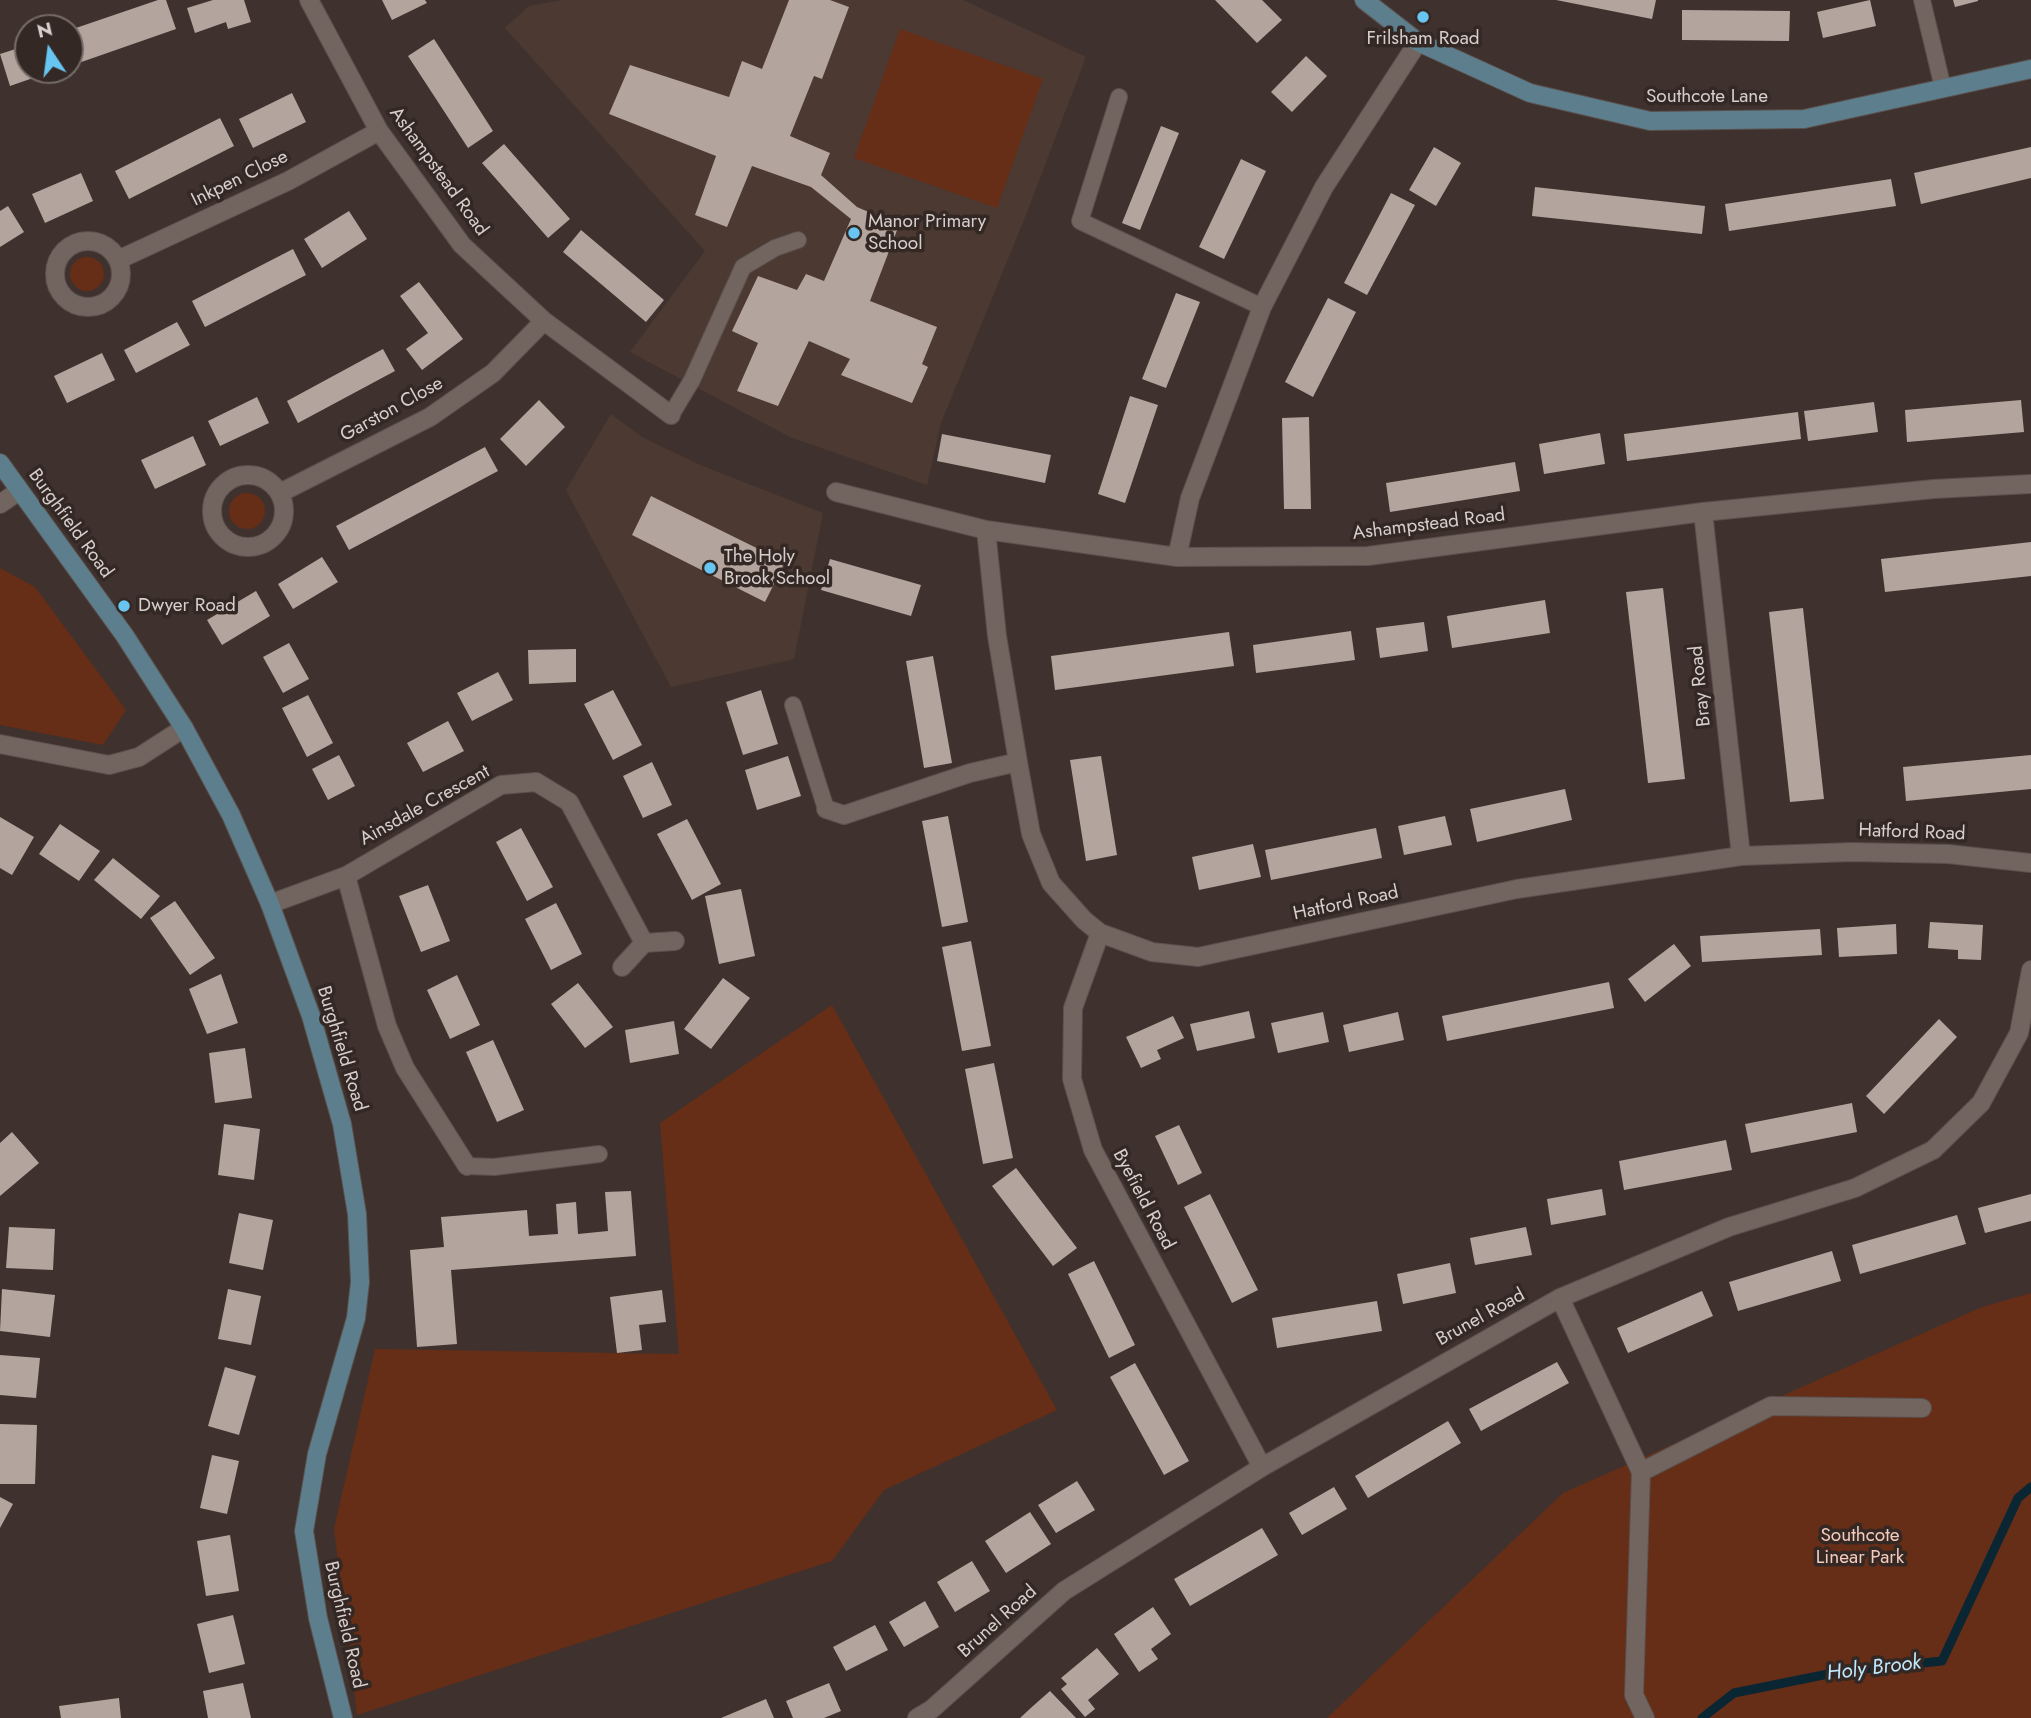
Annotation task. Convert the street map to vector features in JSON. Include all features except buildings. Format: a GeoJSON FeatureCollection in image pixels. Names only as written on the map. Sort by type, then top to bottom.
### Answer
{"type":"FeatureCollection","features":[{"type":"Feature","properties":{"kind":"street","name":"Ashampstead Road"},"geometry":{"type":"LineString","coordinates":[[309,0],[379,131],[462,245],[544,321],[671,415]]}},
{"type":"Feature","properties":{"kind":"street","name":"Southcote Lane"},"geometry":{"type":"LineString","coordinates":[[1364,0],[1418,42],[1530,93],[1650,121],[1804,119],[2031,69]]}},
{"type":"Feature","properties":{"kind":"street"},"geometry":{"type":"LineString","coordinates":[[1177,557],[1189,498],[1262,307],[1325,187],[1418,42]]}},
{"type":"Feature","properties":{"kind":"street","name":"Inkpen Close"},"geometry":{"type":"LineString","coordinates":[[118,260],[288,181],[379,131]]}},
{"type":"Feature","properties":{"kind":"street","name":"Garston Close"},"geometry":{"type":"LineString","coordinates":[[280,493],[430,417],[493,373],[544,321]]}},
{"type":"Feature","properties":{"kind":"street","name":"Burghfield Road"},"geometry":{"type":"LineString","coordinates":[[0,463],[125,636],[184,728],[230,815],[270,904],[311,1016],[342,1124],[357,1214],[360,1282],[356,1318],[317,1454],[304,1531],[318,1618],[344,1718]]}},
{"type":"Feature","properties":{"kind":"street"},"geometry":{"type":"LineString","coordinates":[[251,475],[273,484],[280,493],[284,517],[273,538],[263,544],[240,547],[229,542],[214,524],[211,512],[213,499],[228,480],[251,475]]}},
{"type":"Feature","properties":{"kind":"street","name":"Ashampstead Road"},"geometry":{"type":"LineString","coordinates":[[836,492],[986,530],[1177,557],[1368,556],[1703,512],[1934,489],[2031,484]]}},
{"type":"Feature","properties":{"kind":"street"},"geometry":{"type":"LineString","coordinates":[[0,504],[19,491]]}},
{"type":"Feature","properties":{"kind":"street","name":"Bray Road"},"geometry":{"type":"LineString","coordinates":[[1703,512],[1741,856]]}},
{"type":"Feature","properties":{"kind":"street","name":"Hatford Road"},"geometry":{"type":"LineString","coordinates":[[986,530],[997,636],[1031,834],[1051,883],[1084,920],[1100,933],[1152,952],[1198,957],[1517,889],[1741,856],[1852,852],[1948,855],[2031,863]]}},
{"type":"Feature","properties":{"kind":"street"},"geometry":{"type":"LineString","coordinates":[[0,744],[109,765],[139,757],[184,728]]}},
{"type":"Feature","properties":{"kind":"street"},"geometry":{"type":"LineString","coordinates":[[826,808],[844,815],[970,773],[1018,762]]}},
{"type":"Feature","properties":{"kind":"street","name":"Ainsdale Crescent"},"geometry":{"type":"LineString","coordinates":[[270,904],[346,876],[501,785],[536,782],[569,802],[644,943]]}},
{"type":"Feature","properties":{"kind":"street"},"geometry":{"type":"LineString","coordinates":[[346,876],[387,1026],[405,1068],[467,1166]]}},
{"type":"Feature","properties":{"kind":"street","name":"Byefield Road"},"geometry":{"type":"LineString","coordinates":[[1100,933],[1073,1008],[1072,1079],[1093,1150],[1262,1466]]}},
{"type":"Feature","properties":{"kind":"street"},"geometry":{"type":"LineString","coordinates":[[622,967],[644,943],[675,941]]}},
{"type":"Feature","properties":{"kind":"street","name":"Brunel Road"},"geometry":{"type":"LineString","coordinates":[[917,1718],[932,1709],[1064,1591],[1262,1466],[1560,1298],[1729,1227],[1855,1188],[1933,1150],[1981,1103],[2019,1033],[2031,970]]}},
{"type":"Feature","properties":{"kind":"street"},"geometry":{"type":"LineString","coordinates":[[1560,1298],[1640,1472],[1634,1695],[1644,1717]]}},
{"type":"Feature","properties":{"kind":"street"},"geometry":{"type":"LineString","coordinates":[[1640,1472],[1771,1406],[1922,1408]]}},
{"type":"Feature","properties":{"kind":"lane"},"geometry":{"type":"LineString","coordinates":[[1922,0],[1943,88]]}},
{"type":"Feature","properties":{"kind":"lane"},"geometry":{"type":"LineString","coordinates":[[1119,97],[1080,221],[1262,307]]}},
{"type":"Feature","properties":{"kind":"lane"},"geometry":{"type":"LineString","coordinates":[[671,415],[692,380],[743,267],[775,248],[798,240]]}},
{"type":"Feature","properties":{"kind":"lane"},"geometry":{"type":"LineString","coordinates":[[793,705],[826,808]]}},
{"type":"Feature","properties":{"kind":"lane"},"geometry":{"type":"LineString","coordinates":[[467,1166],[494,1167],[599,1154]]}},
{"type":"Feature","properties":{"kind":"shaded area","name":"Manor Primary School"},"geometry":{"type":"Polygon","coordinates":[[[562,0],[963,0],[1086,57],[1026,215],[941,423],[927,485],[790,437],[630,352],[705,251],[505,28],[529,6],[562,0]]]}},
{"type":"Feature","properties":{"kind":"shaded area","name":"The Holy Brook School"},"geometry":{"type":"Polygon","coordinates":[[[611,414],[642,437],[700,465],[823,513],[794,659],[671,687],[566,490],[611,414]]]}},
{"type":"Feature","properties":{"kind":"green space"},"geometry":{"type":"Polygon","coordinates":[[[900,29],[1043,79],[997,208],[854,158],[900,29]]]}},
{"type":"Feature","properties":{"kind":"green space"},"geometry":{"type":"Polygon","coordinates":[[[87,257],[99,262],[104,274],[99,286],[87,291],[75,286],[70,274],[75,262],[87,257]]]}},
{"type":"Feature","properties":{"kind":"green space"},"geometry":{"type":"Polygon","coordinates":[[[247,493],[260,498],[265,511],[260,524],[247,529],[234,524],[229,511],[234,498],[247,493]]]}},
{"type":"Feature","properties":{"kind":"green space"},"geometry":{"type":"Polygon","coordinates":[[[0,568],[35,587],[126,710],[103,745],[0,725],[0,568]]]}},
{"type":"Feature","properties":{"kind":"green space"},"geometry":{"type":"Polygon","coordinates":[[[832,1005],[1057,1410],[884,1490],[832,1561],[357,1715],[334,1529],[375,1349],[679,1354],[660,1123],[832,1005]]]}},
{"type":"Feature","properties":{"kind":"green space","name":"Southcote Linear Park"},"geometry":{"type":"Polygon","coordinates":[[[2031,1293],[2031,1718],[1327,1718],[1563,1493],[1982,1307],[2031,1293]]]}},
{"type":"Feature","properties":{"kind":"waterway","name":"Holy Brook"},"geometry":{"type":"LineString","coordinates":[[1702,1718],[1734,1693],[1843,1671],[1942,1661],[2018,1498],[2031,1487]]}},
{"type":"Feature","properties":{"kind":"place","name":"Frilsham Road"},"geometry":{"type":"Point","coordinates":[1423,17]}},
{"type":"Feature","properties":{"kind":"place","name":"Manor Primary School"},"geometry":{"type":"Point","coordinates":[854,233]}},
{"type":"Feature","properties":{"kind":"place","name":"The Holy Brook School"},"geometry":{"type":"Point","coordinates":[710,568]}},
{"type":"Feature","properties":{"kind":"place","name":"Dwyer Road"},"geometry":{"type":"Point","coordinates":[124,606]}}]}
